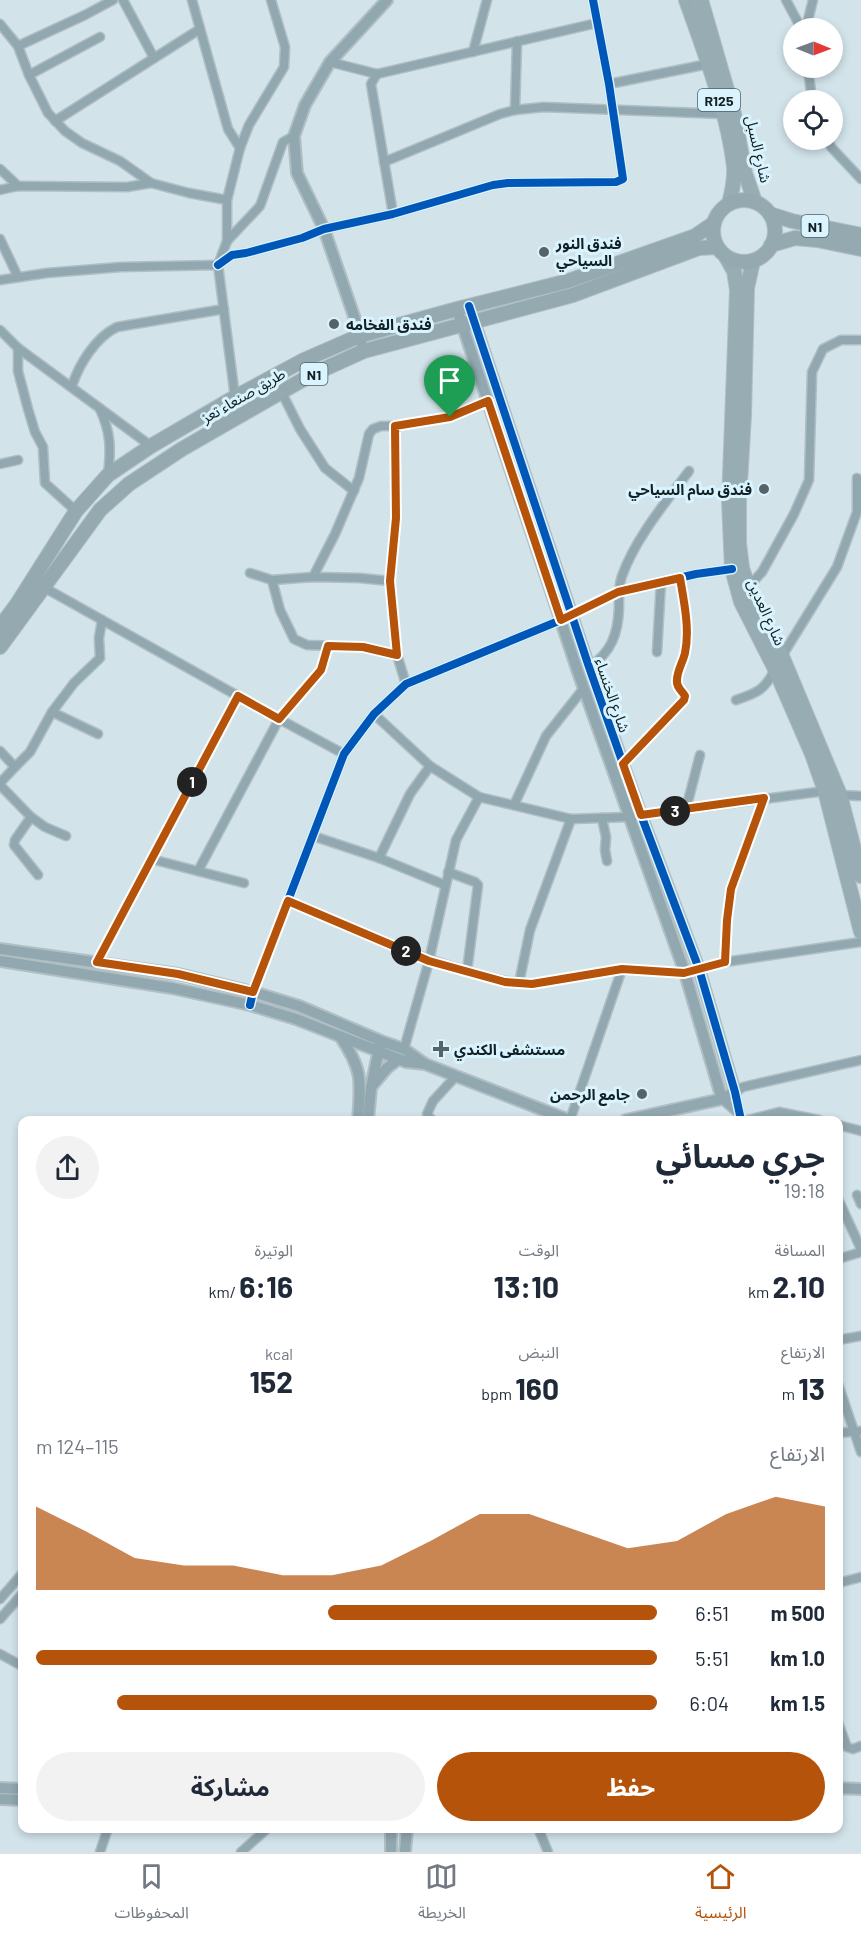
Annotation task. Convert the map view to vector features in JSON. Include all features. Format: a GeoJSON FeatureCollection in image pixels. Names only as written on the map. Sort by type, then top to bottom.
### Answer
{"type":"FeatureCollection","features":[{"type":"Feature","properties":{"kind":"highway"},"geometry":{"type":"LineString","coordinates":[[746,200],[754,202],[763,206],[770,214],[775,234],[771,245],[760,257],[753,261],[739,262],[722,252],[713,231],[714,223],[717,215],[729,204],[746,200]]}},
{"type":"Feature","properties":{"kind":"highway","name":"N1"},"geometry":{"type":"LineString","coordinates":[[770,214],[861,236]]}},
{"type":"Feature","properties":{"kind":"highway","name":"طريق صنعاء تعز"},"geometry":{"type":"LineString","coordinates":[[0,627],[76,511],[108,475],[172,433],[235,397],[304,360],[359,336],[568,281],[695,236],[714,223]]}},
{"type":"Feature","properties":{"kind":"highway","name":"N1"},"geometry":{"type":"LineString","coordinates":[[771,245],[795,238],[861,249]]}},
{"type":"Feature","properties":{"kind":"highway","name":"طريق صنعاء تعز"},"geometry":{"type":"LineString","coordinates":[[0,648],[100,510],[129,484],[182,449],[311,375],[363,351],[573,295],[699,248],[722,252]]}},
{"type":"Feature","properties":{"kind":"highway"},"geometry":{"type":"LineString","coordinates":[[172,433],[182,449]]}},
{"type":"Feature","properties":{"kind":"main road","name":"شارع السبل"},"geometry":{"type":"LineString","coordinates":[[686,0],[723,114],[734,167],[729,204]]}},
{"type":"Feature","properties":{"kind":"main road","name":"شارع السبل"},"geometry":{"type":"LineString","coordinates":[[701,0],[734,114],[754,202]]}},
{"type":"Feature","properties":{"kind":"main road","name":"شارع العدين"},"geometry":{"type":"LineString","coordinates":[[722,252],[734,271],[737,290],[729,501],[732,569],[741,602],[775,669],[812,754],[825,791],[861,932]]}},
{"type":"Feature","properties":{"kind":"main road","name":"شارع العدين"},"geometry":{"type":"LineString","coordinates":[[753,261],[747,288],[739,500],[742,568],[755,606],[782,656],[840,795],[861,876]]}},
{"type":"Feature","properties":{"kind":"street"},"geometry":{"type":"LineString","coordinates":[[18,46],[113,0]]}},
{"type":"Feature","properties":{"kind":"street"},"geometry":{"type":"LineString","coordinates":[[123,0],[154,58]]}},
{"type":"Feature","properties":{"kind":"street"},"geometry":{"type":"LineString","coordinates":[[192,0],[228,129],[240,148]]}},
{"type":"Feature","properties":{"kind":"street"},"geometry":{"type":"LineString","coordinates":[[235,397],[218,265],[227,241],[226,200],[240,148],[249,125],[284,67],[285,47],[271,0]]}},
{"type":"Feature","properties":{"kind":"street"},"geometry":{"type":"LineString","coordinates":[[363,351],[356,322],[324,229],[297,173],[294,136],[305,105],[330,62],[387,0]]}},
{"type":"Feature","properties":{"kind":"street"},"geometry":{"type":"LineString","coordinates":[[473,52],[487,0]]}},
{"type":"Feature","properties":{"kind":"street"},"geometry":{"type":"LineString","coordinates":[[0,280],[121,267],[218,265],[232,255],[302,238],[324,229],[393,214],[493,185],[616,182],[624,178],[593,0]]}},
{"type":"Feature","properties":{"kind":"street"},"geometry":{"type":"LineString","coordinates":[[786,0],[796,18]]}},
{"type":"Feature","properties":{"kind":"street"},"geometry":{"type":"LineString","coordinates":[[808,18],[813,0]]}},
{"type":"Feature","properties":{"kind":"street"},"geometry":{"type":"LineString","coordinates":[[330,62],[376,74],[597,23]]}},
{"type":"Feature","properties":{"kind":"street"},"geometry":{"type":"LineString","coordinates":[[0,24],[18,46],[28,75],[48,113],[64,130],[82,143],[120,161],[151,183],[226,200]]}},
{"type":"Feature","properties":{"kind":"street"},"geometry":{"type":"LineString","coordinates":[[55,121],[200,29]]}},
{"type":"Feature","properties":{"kind":"street"},"geometry":{"type":"LineString","coordinates":[[28,75],[100,37]]}},
{"type":"Feature","properties":{"kind":"street"},"geometry":{"type":"LineString","coordinates":[[515,110],[517,42]]}},
{"type":"Feature","properties":{"kind":"street"},"geometry":{"type":"LineString","coordinates":[[609,84],[708,64]]}},
{"type":"Feature","properties":{"kind":"street"},"geometry":{"type":"LineString","coordinates":[[376,74],[371,84],[393,214]]}},
{"type":"Feature","properties":{"kind":"street"},"geometry":{"type":"LineString","coordinates":[[384,162],[500,114],[515,110],[544,107],[723,114]]}},
{"type":"Feature","properties":{"kind":"street"},"geometry":{"type":"LineString","coordinates":[[227,241],[260,206],[283,142],[294,136]]}},
{"type":"Feature","properties":{"kind":"street"},"geometry":{"type":"LineString","coordinates":[[834,150],[861,179]]}},
{"type":"Feature","properties":{"kind":"street"},"geometry":{"type":"LineString","coordinates":[[0,170],[18,186]]}},
{"type":"Feature","properties":{"kind":"street"},"geometry":{"type":"LineString","coordinates":[[0,190],[18,186],[127,187],[151,183]]}},
{"type":"Feature","properties":{"kind":"street"},"geometry":{"type":"LineString","coordinates":[[0,239],[18,277]]}},
{"type":"Feature","properties":{"kind":"street","name":"شارع الخنساء"},"geometry":{"type":"LineString","coordinates":[[463,307],[566,618],[584,688],[684,973],[722,1099]]}},
{"type":"Feature","properties":{"kind":"street"},"geometry":{"type":"LineString","coordinates":[[72,386],[81,364],[111,330],[117,327],[224,309]]}},
{"type":"Feature","properties":{"kind":"street","name":"شارع الخنساء"},"geometry":{"type":"LineString","coordinates":[[469,322],[488,401],[566,618],[589,666],[641,815],[699,969],[735,1092]]}},
{"type":"Feature","properties":{"kind":"street"},"geometry":{"type":"LineString","coordinates":[[0,330],[18,348],[151,446]]}},
{"type":"Feature","properties":{"kind":"street"},"geometry":{"type":"LineString","coordinates":[[749,586],[762,572],[794,514],[809,480],[812,372],[823,349],[841,340],[861,339]]}},
{"type":"Feature","properties":{"kind":"street"},"geometry":{"type":"LineString","coordinates":[[18,348],[18,371],[35,432],[43,447],[45,483],[76,511]]}},
{"type":"Feature","properties":{"kind":"street"},"geometry":{"type":"LineString","coordinates":[[282,393],[300,429],[325,468],[354,491]]}},
{"type":"Feature","properties":{"kind":"street"},"geometry":{"type":"LineString","coordinates":[[313,578],[354,491],[369,434],[373,429],[450,417],[488,401]]}},
{"type":"Feature","properties":{"kind":"street"},"geometry":{"type":"LineString","coordinates":[[100,407],[110,434],[108,475]]}},
{"type":"Feature","properties":{"kind":"street"},"geometry":{"type":"LineString","coordinates":[[395,426],[396,518],[390,581],[397,655],[406,684]]}},
{"type":"Feature","properties":{"kind":"street"},"geometry":{"type":"LineString","coordinates":[[0,464],[18,460]]}},
{"type":"Feature","properties":{"kind":"street"},"geometry":{"type":"LineString","coordinates":[[589,666],[603,658],[613,641],[618,622],[618,592],[622,576],[647,529],[689,471]]}},
{"type":"Feature","properties":{"kind":"street"},"geometry":{"type":"LineString","coordinates":[[782,656],[837,567],[857,512],[857,478]]}},
{"type":"Feature","properties":{"kind":"street"},"geometry":{"type":"LineString","coordinates":[[250,1005],[344,754],[374,714],[406,684],[566,618],[618,592],[732,569]]}},
{"type":"Feature","properties":{"kind":"street"},"geometry":{"type":"LineString","coordinates":[[250,573],[272,580],[360,578],[390,581]]}},
{"type":"Feature","properties":{"kind":"street"},"geometry":{"type":"LineString","coordinates":[[623,764],[684,700],[685,696],[676,681],[685,652],[687,635],[680,578]]}},
{"type":"Feature","properties":{"kind":"street"},"geometry":{"type":"LineString","coordinates":[[272,580],[280,610],[294,639],[307,645],[363,647],[397,655]]}},
{"type":"Feature","properties":{"kind":"street"},"geometry":{"type":"LineString","coordinates":[[657,652],[661,582]]}},
{"type":"Feature","properties":{"kind":"street"},"geometry":{"type":"LineString","coordinates":[[45,588],[344,754]]}},
{"type":"Feature","properties":{"kind":"street"},"geometry":{"type":"LineString","coordinates":[[66,836],[45,827],[31,817],[0,784],[30,752],[52,712],[74,684],[100,658],[99,638],[102,620]]}},
{"type":"Feature","properties":{"kind":"street"},"geometry":{"type":"LineString","coordinates":[[198,871],[279,719],[321,670],[328,646]]}},
{"type":"Feature","properties":{"kind":"street"},"geometry":{"type":"LineString","coordinates":[[736,700],[754,694],[766,686],[775,669]]}},
{"type":"Feature","properties":{"kind":"street"},"geometry":{"type":"LineString","coordinates":[[514,805],[546,736],[584,688]]}},
{"type":"Feature","properties":{"kind":"street"},"geometry":{"type":"LineString","coordinates":[[97,962],[238,696]]}},
{"type":"Feature","properties":{"kind":"street"},"geometry":{"type":"LineString","coordinates":[[52,712],[98,734]]}},
{"type":"Feature","properties":{"kind":"street"},"geometry":{"type":"LineString","coordinates":[[374,714],[430,766],[479,797],[571,819],[628,817],[825,791]]}},
{"type":"Feature","properties":{"kind":"street"},"geometry":{"type":"LineString","coordinates":[[0,751],[15,767]]}},
{"type":"Feature","properties":{"kind":"street"},"geometry":{"type":"LineString","coordinates":[[686,809],[700,755]]}},
{"type":"Feature","properties":{"kind":"street"},"geometry":{"type":"LineString","coordinates":[[379,858],[410,794],[430,766]]}},
{"type":"Feature","properties":{"kind":"street"},"geometry":{"type":"LineString","coordinates":[[840,795],[861,796]]}},
{"type":"Feature","properties":{"kind":"street"},"geometry":{"type":"LineString","coordinates":[[366,1087],[401,1054],[429,961],[456,840],[479,797]]}},
{"type":"Feature","properties":{"kind":"street"},"geometry":{"type":"LineString","coordinates":[[725,962],[731,889],[764,798]]}},
{"type":"Feature","properties":{"kind":"street"},"geometry":{"type":"LineString","coordinates":[[31,817],[14,845],[38,875]]}},
{"type":"Feature","properties":{"kind":"street"},"geometry":{"type":"LineString","coordinates":[[602,818],[607,861]]}},
{"type":"Feature","properties":{"kind":"street"},"geometry":{"type":"LineString","coordinates":[[519,983],[530,930],[571,819]]}},
{"type":"Feature","properties":{"kind":"street"},"geometry":{"type":"LineString","coordinates":[[313,836],[379,858],[445,885]]}},
{"type":"Feature","properties":{"kind":"street"},"geometry":{"type":"LineString","coordinates":[[151,859],[244,883]]}},
{"type":"Feature","properties":{"kind":"street"},"geometry":{"type":"LineString","coordinates":[[448,872],[478,885],[466,971]]}},
{"type":"Feature","properties":{"kind":"street"},"geometry":{"type":"LineString","coordinates":[[288,901],[429,961],[505,982],[532,984],[622,969],[684,973],[725,962],[861,942]]}},
{"type":"Feature","properties":{"kind":"street"},"geometry":{"type":"LineString","coordinates":[[0,948],[178,974],[253,992],[299,1006],[380,1046],[560,1116]]}},
{"type":"Feature","properties":{"kind":"street"},"geometry":{"type":"LineString","coordinates":[[0,960],[172,988],[250,1005],[340,1036],[380,1046]]}},
{"type":"Feature","properties":{"kind":"street"},"geometry":{"type":"LineString","coordinates":[[571,1116],[622,969]]}},
{"type":"Feature","properties":{"kind":"street"},"geometry":{"type":"LineString","coordinates":[[340,1036],[351,1052],[366,1087],[368,1116]]}},
{"type":"Feature","properties":{"kind":"street"},"geometry":{"type":"LineString","coordinates":[[359,1116],[380,1046]]}},
{"type":"Feature","properties":{"kind":"street"},"geometry":{"type":"LineString","coordinates":[[644,1116],[722,1099],[743,1087],[861,1060]]}},
{"type":"Feature","properties":{"kind":"street"},"geometry":{"type":"LineString","coordinates":[[429,1116],[433,1101],[456,1076]]}},
{"type":"Feature","properties":{"kind":"street"},"geometry":{"type":"LineString","coordinates":[[735,1092],[740,1116]]}},
{"type":"Feature","properties":{"kind":"street"},"geometry":{"type":"LineString","coordinates":[[722,1099],[739,1116]]}},
{"type":"Feature","properties":{"kind":"street"},"geometry":{"type":"LineString","coordinates":[[764,1116],[779,1112],[801,1116]]}},
{"type":"Feature","properties":{"kind":"street"},"geometry":{"type":"LineString","coordinates":[[843,1126],[861,1131]]}},
{"type":"Feature","properties":{"kind":"street"},"geometry":{"type":"LineString","coordinates":[[857,1195],[861,1204]]}},
{"type":"Feature","properties":{"kind":"street"},"geometry":{"type":"LineString","coordinates":[[843,1210],[861,1251],[843,1258]]}},
{"type":"Feature","properties":{"kind":"street"},"geometry":{"type":"LineString","coordinates":[[843,1339],[861,1336]]}},
{"type":"Feature","properties":{"kind":"street"},"geometry":{"type":"LineString","coordinates":[[843,1396],[858,1431],[861,1452]]}},
{"type":"Feature","properties":{"kind":"street"},"geometry":{"type":"LineString","coordinates":[[843,1432],[858,1431]]}},
{"type":"Feature","properties":{"kind":"street"},"geometry":{"type":"LineString","coordinates":[[843,1582],[861,1577]]}},
{"type":"Feature","properties":{"kind":"street"},"geometry":{"type":"LineString","coordinates":[[0,1599],[18,1579]]}},
{"type":"Feature","properties":{"kind":"street"},"geometry":{"type":"LineString","coordinates":[[0,1619],[18,1599]]}},
{"type":"Feature","properties":{"kind":"street"},"geometry":{"type":"LineString","coordinates":[[0,1654],[18,1664]]}},
{"type":"Feature","properties":{"kind":"street"},"geometry":{"type":"LineString","coordinates":[[843,1736],[847,1747],[854,1749],[861,1746]]}},
{"type":"Feature","properties":{"kind":"street"},"geometry":{"type":"LineString","coordinates":[[0,1788],[18,1790]]}},
{"type":"Feature","properties":{"kind":"street"},"geometry":{"type":"LineString","coordinates":[[843,1788],[861,1789]]}},
{"type":"Feature","properties":{"kind":"street"},"geometry":{"type":"LineString","coordinates":[[0,1799],[18,1792]]}},
{"type":"Feature","properties":{"kind":"street"},"geometry":{"type":"LineString","coordinates":[[100,1852],[106,1833]]}},
{"type":"Feature","properties":{"kind":"street"},"geometry":{"type":"LineString","coordinates":[[241,1852],[262,1833]]}},
{"type":"Feature","properties":{"kind":"street"},"geometry":{"type":"LineString","coordinates":[[391,1833],[391,1852]]}},
{"type":"Feature","properties":{"kind":"street"},"geometry":{"type":"LineString","coordinates":[[405,1852],[407,1833]]}},
{"type":"Feature","properties":{"kind":"street"},"geometry":{"type":"LineString","coordinates":[[540,1833],[548,1852]]}},
{"type":"Feature","properties":{"kind":"cycle path"},"geometry":{"type":"LineString","coordinates":[[218,265],[232,255],[302,238],[324,229],[393,214],[493,185],[616,182],[623,179],[609,84],[593,0]]}},
{"type":"Feature","properties":{"kind":"cycle path"},"geometry":{"type":"LineString","coordinates":[[469,306],[589,667],[699,969],[740,1116]]}},
{"type":"Feature","properties":{"kind":"cycle path"},"geometry":{"type":"LineString","coordinates":[[250,1005],[344,754],[374,714],[406,684],[561,620],[618,592],[696,574],[732,569]]}},
{"type":"Feature","properties":{"kind":"place","name":"فندق النور السياحي"},"geometry":{"type":"Point","coordinates":[544,252]}},
{"type":"Feature","properties":{"kind":"place","name":"فندق الفخامه"},"geometry":{"type":"Point","coordinates":[334,324]}},
{"type":"Feature","properties":{"kind":"place","name":"فندق سام السياحي"},"geometry":{"type":"Point","coordinates":[764,489]}},
{"type":"Feature","properties":{"kind":"place","name":"مستشفى الكندي"},"geometry":{"type":"Point","coordinates":[441,1049]}},
{"type":"Feature","properties":{"kind":"place","name":"جامع الرحمن"},"geometry":{"type":"Point","coordinates":[642,1094]}},
{"type":"Feature","properties":{"kind":"route"},"geometry":{"type":"LineString","coordinates":[[488,401],[561,620],[618,592],[680,578],[687,635],[685,652],[676,681],[685,696],[684,700],[661,727],[623,764],[641,815],[764,798],[731,889],[725,962],[684,973],[622,969],[532,984],[505,982],[429,961],[288,901],[253,992],[178,974],[97,962],[238,696],[279,719],[317,676],[328,646],[363,647],[397,655],[390,581],[396,518],[395,426],[450,417],[488,401]]}}]}
